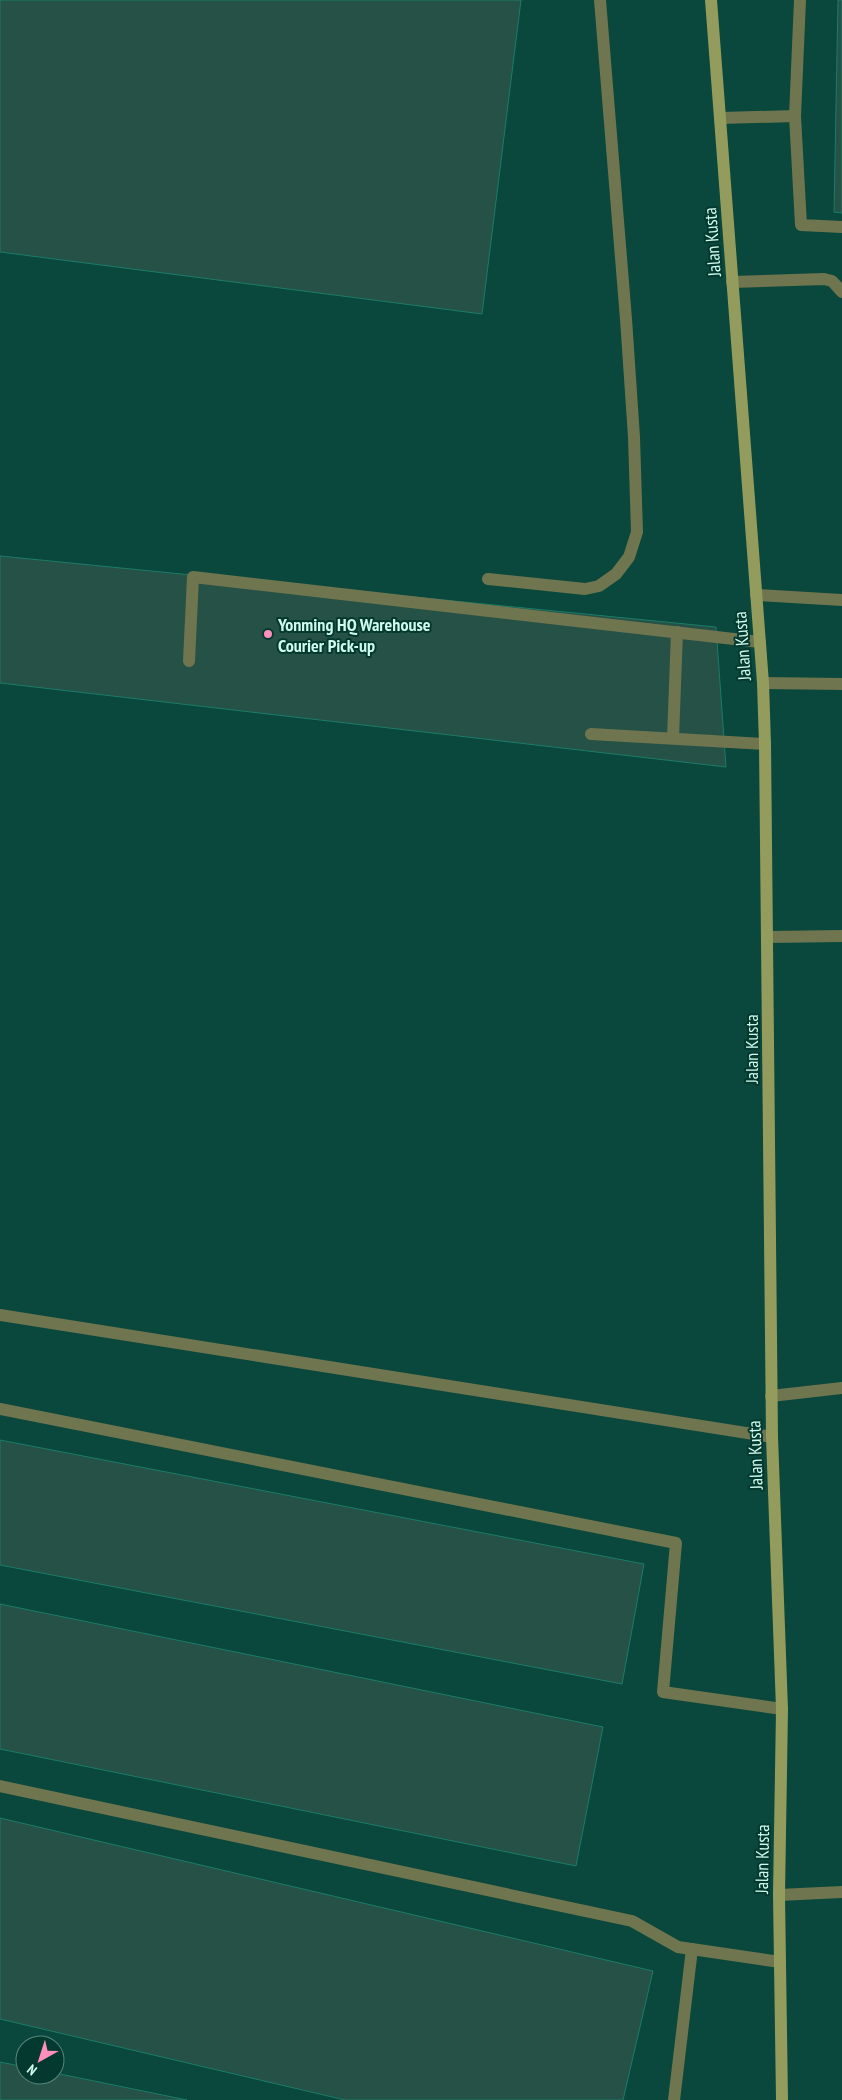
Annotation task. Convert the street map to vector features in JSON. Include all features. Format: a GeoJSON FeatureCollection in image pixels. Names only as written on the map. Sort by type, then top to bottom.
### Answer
{"type":"FeatureCollection","features":[{"type":"Feature","properties":{"kind":"street","name":"Jalan Kusta"},"geometry":{"type":"LineString","coordinates":[[711,0],[760,642],[766,744],[771,1396],[782,1710],[779,1895],[782,2100]]}},
{"type":"Feature","properties":{"kind":"lane"},"geometry":{"type":"LineString","coordinates":[[488,579],[585,589],[599,586],[616,574],[628,557],[637,532],[634,437],[626,319],[600,0]]}},
{"type":"Feature","properties":{"kind":"lane"},"geometry":{"type":"LineString","coordinates":[[800,0],[795,116],[801,225],[842,226]]}},
{"type":"Feature","properties":{"kind":"lane"},"geometry":{"type":"LineString","coordinates":[[721,118],[795,116]]}},
{"type":"Feature","properties":{"kind":"lane"},"geometry":{"type":"LineString","coordinates":[[732,282],[824,279],[832,281],[842,292]]}},
{"type":"Feature","properties":{"kind":"lane"},"geometry":{"type":"LineString","coordinates":[[189,661],[193,577],[760,642]]}},
{"type":"Feature","properties":{"kind":"lane"},"geometry":{"type":"LineString","coordinates":[[756,595],[842,600]]}},
{"type":"Feature","properties":{"kind":"lane"},"geometry":{"type":"LineString","coordinates":[[673,738],[677,632]]}},
{"type":"Feature","properties":{"kind":"lane"},"geometry":{"type":"LineString","coordinates":[[763,683],[842,684]]}},
{"type":"Feature","properties":{"kind":"lane"},"geometry":{"type":"LineString","coordinates":[[592,734],[766,744]]}},
{"type":"Feature","properties":{"kind":"lane"},"geometry":{"type":"LineString","coordinates":[[768,937],[842,936]]}},
{"type":"Feature","properties":{"kind":"lane"},"geometry":{"type":"LineString","coordinates":[[0,1315],[772,1437]]}},
{"type":"Feature","properties":{"kind":"lane"},"geometry":{"type":"LineString","coordinates":[[771,1396],[842,1388]]}},
{"type":"Feature","properties":{"kind":"lane"},"geometry":{"type":"LineString","coordinates":[[0,1409],[676,1543],[663,1692],[782,1710]]}},
{"type":"Feature","properties":{"kind":"lane"},"geometry":{"type":"LineString","coordinates":[[0,1786],[632,1921],[678,1947],[780,1962]]}},
{"type":"Feature","properties":{"kind":"lane"},"geometry":{"type":"LineString","coordinates":[[779,1895],[842,1892]]}},
{"type":"Feature","properties":{"kind":"lane"},"geometry":{"type":"LineString","coordinates":[[674,2100],[692,1949]]}},
{"type":"Feature","properties":{"kind":"shaded area"},"geometry":{"type":"Polygon","coordinates":[[[0,0],[842,0],[842,2100],[0,2100],[0,0]]]}},
{"type":"Feature","properties":{"kind":"building"},"geometry":{"type":"Polygon","coordinates":[[[0,0],[521,0],[482,314],[0,252],[0,0]]]}},
{"type":"Feature","properties":{"kind":"building"},"geometry":{"type":"Polygon","coordinates":[[[838,0],[842,0],[842,213],[834,212],[838,0]]]}},
{"type":"Feature","properties":{"kind":"building"},"geometry":{"type":"Polygon","coordinates":[[[0,556],[716,627],[726,767],[0,683],[0,556]]]}},
{"type":"Feature","properties":{"kind":"building"},"geometry":{"type":"Polygon","coordinates":[[[0,1440],[644,1564],[622,1684],[0,1565],[0,1440]]]}},
{"type":"Feature","properties":{"kind":"building"},"geometry":{"type":"Polygon","coordinates":[[[0,1604],[603,1727],[576,1866],[0,1749],[0,1604]]]}},
{"type":"Feature","properties":{"kind":"building"},"geometry":{"type":"Polygon","coordinates":[[[0,1818],[653,1971],[623,2100],[345,2100],[0,2019],[0,1818]]]}},
{"type":"Feature","properties":{"kind":"building"},"geometry":{"type":"Polygon","coordinates":[[[0,2062],[15,2065],[15,2085],[65,2085],[65,2075],[187,2100],[0,2100],[0,2062]]]}},
{"type":"Feature","properties":{"kind":"place","name":"Yonming HQ Warehouse Courier Pick-up"},"geometry":{"type":"Point","coordinates":[268,634]}}]}
